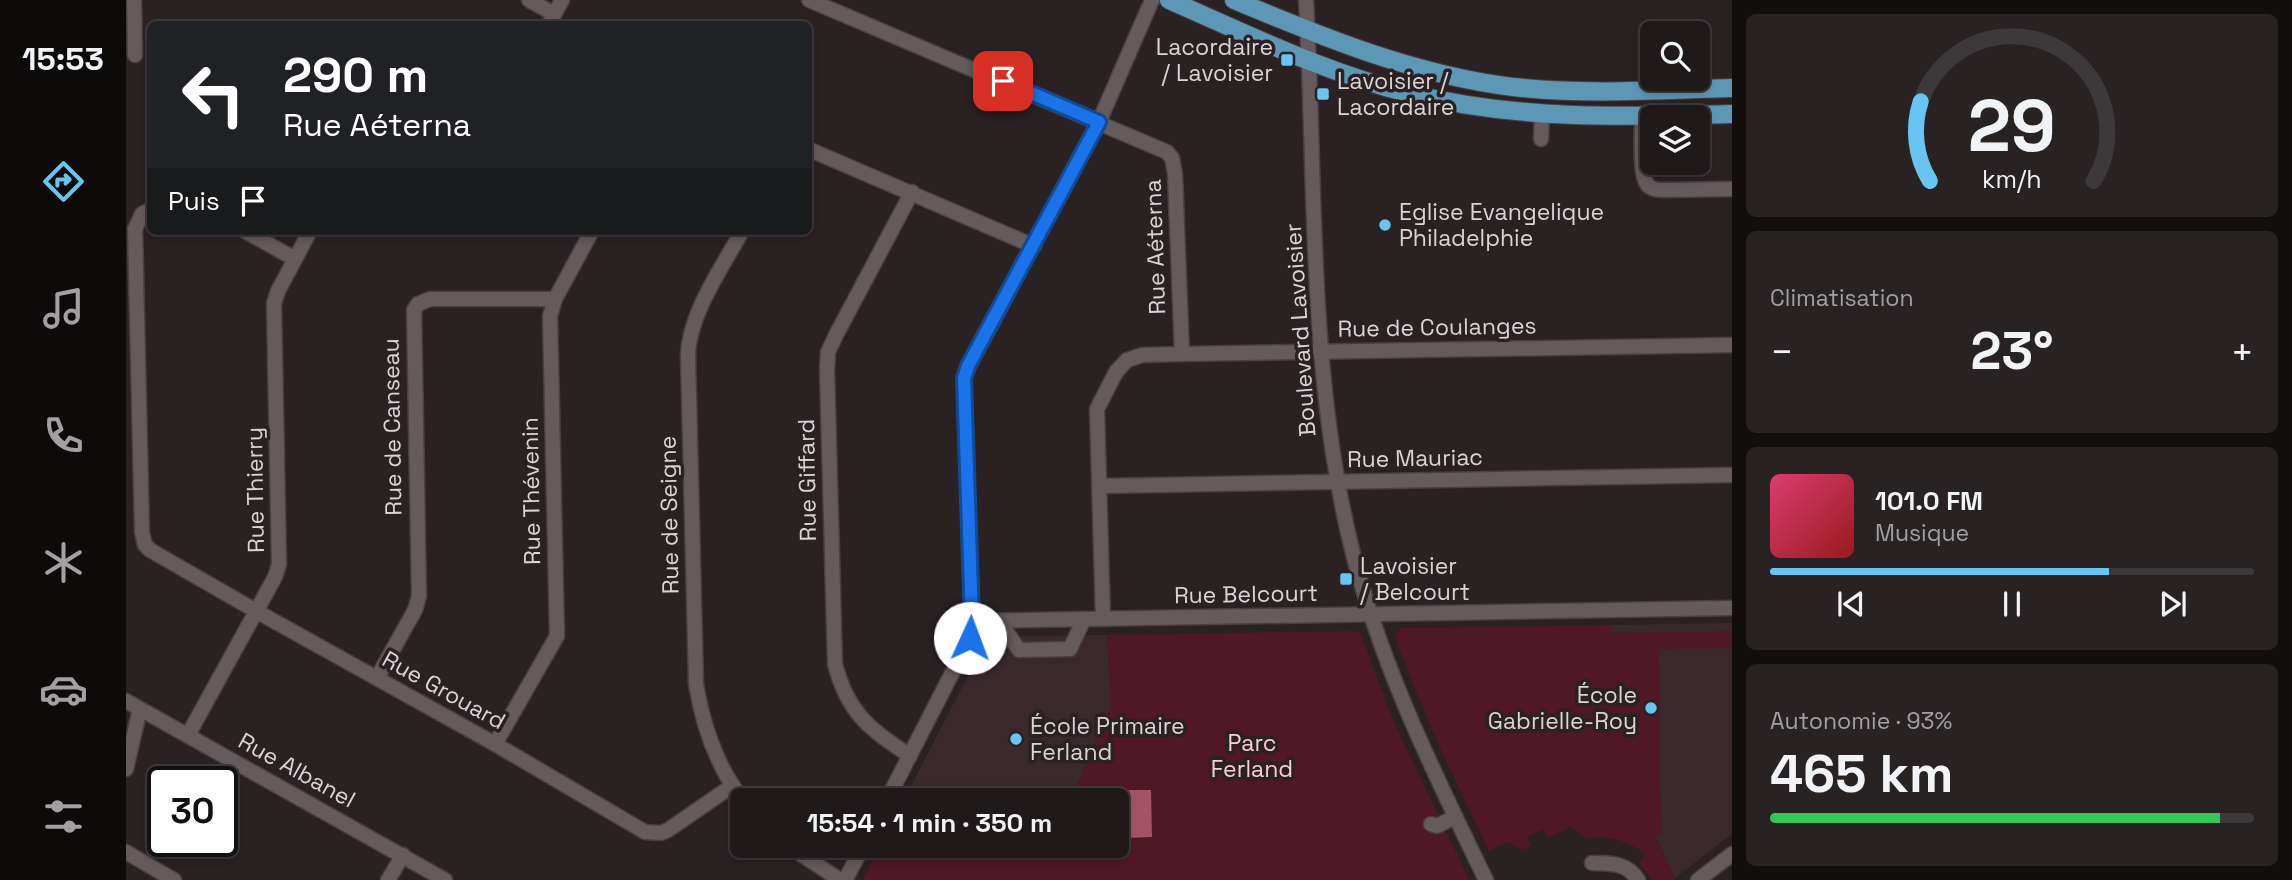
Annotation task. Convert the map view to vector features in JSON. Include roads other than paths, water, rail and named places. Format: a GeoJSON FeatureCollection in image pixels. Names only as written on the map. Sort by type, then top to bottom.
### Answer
{"type":"FeatureCollection","features":[{"type":"Feature","properties":{"kind":"main road"},"geometry":{"type":"LineString","coordinates":[[1169,0],[1310,61],[1407,93],[1460,104],[1542,114],[1640,116]]}},
{"type":"Feature","properties":{"kind":"main road"},"geometry":{"type":"LineString","coordinates":[[1234,0],[1308,31],[1412,67],[1461,79],[1513,87],[1576,91],[1732,88]]}},
{"type":"Feature","properties":{"kind":"main road"},"geometry":{"type":"LineString","coordinates":[[1710,114],[1732,114]]}},
{"type":"Feature","properties":{"kind":"street"},"geometry":{"type":"LineString","coordinates":[[131,55],[134,0]]}},
{"type":"Feature","properties":{"kind":"street"},"geometry":{"type":"LineString","coordinates":[[529,0],[552,19],[562,0]]}},
{"type":"Feature","properties":{"kind":"street","name":"Rue Aéterna"},"geometry":{"type":"LineString","coordinates":[[809,0],[1161,148],[1172,158],[1175,174],[1182,354]]}},
{"type":"Feature","properties":{"kind":"street"},"geometry":{"type":"LineString","coordinates":[[893,788],[970,638],[972,621],[964,378],[1099,122],[1152,0]]}},
{"type":"Feature","properties":{"kind":"street","name":"Boulevard Lavoisier"},"geometry":{"type":"LineString","coordinates":[[1306,0],[1320,352],[1337,482],[1370,615],[1398,688],[1486,880]]}},
{"type":"Feature","properties":{"kind":"street"},"geometry":{"type":"LineString","coordinates":[[1541,139],[1542,114]]}},
{"type":"Feature","properties":{"kind":"street"},"geometry":{"type":"LineString","coordinates":[[812,151],[1034,246]]}},
{"type":"Feature","properties":{"kind":"street"},"geometry":{"type":"LineString","coordinates":[[1644,175],[1645,181],[1654,190],[1732,189]]}},
{"type":"Feature","properties":{"kind":"street","name":"Rue Giffard"},"geometry":{"type":"LineString","coordinates":[[910,756],[882,738],[862,720],[848,698],[835,664],[827,370],[828,352],[836,335],[912,192]]}},
{"type":"Feature","properties":{"kind":"street"},"geometry":{"type":"LineString","coordinates":[[131,305],[135,229],[142,214],[147,212]]}},
{"type":"Feature","properties":{"kind":"street"},"geometry":{"type":"LineString","coordinates":[[252,235],[295,259]]}},
{"type":"Feature","properties":{"kind":"street","name":"Rue Thierry"},"geometry":{"type":"LineString","coordinates":[[188,735],[275,577],[279,564],[274,316],[278,290],[308,235]]}},
{"type":"Feature","properties":{"kind":"street","name":"Rue Thévenin"},"geometry":{"type":"LineString","coordinates":[[495,744],[557,636],[550,316],[555,299],[590,235]]}},
{"type":"Feature","properties":{"kind":"street","name":"Rue de Seigne"},"geometry":{"type":"LineString","coordinates":[[732,786],[707,735],[696,684],[688,354],[689,334],[740,235]]}},
{"type":"Feature","properties":{"kind":"street","name":"Rue de Canseau"},"geometry":{"type":"LineString","coordinates":[[377,678],[415,610],[419,596],[414,310],[418,304],[430,299],[555,299]]}},
{"type":"Feature","properties":{"kind":"street","name":"Rue Grouard"},"geometry":{"type":"LineString","coordinates":[[131,305],[142,532],[145,545],[150,550],[495,744],[645,832],[661,833],[668,830],[732,786]]}},
{"type":"Feature","properties":{"kind":"street","name":"Rue de Coulanges"},"geometry":{"type":"LineString","coordinates":[[1100,486],[1097,409],[1121,365],[1134,356],[1732,345]]}},
{"type":"Feature","properties":{"kind":"street","name":"Rue Mauriac"},"geometry":{"type":"LineString","coordinates":[[1100,486],[1732,475]]}},
{"type":"Feature","properties":{"kind":"street"},"geometry":{"type":"LineString","coordinates":[[1100,486],[1103,619]]}},
{"type":"Feature","properties":{"kind":"street","name":"Rue Belcourt"},"geometry":{"type":"LineString","coordinates":[[972,621],[1732,608]]}},
{"type":"Feature","properties":{"kind":"street"},"geometry":{"type":"LineString","coordinates":[[999,621],[1019,650],[1044,650],[1070,649],[1084,620]]}},
{"type":"Feature","properties":{"kind":"street","name":"Rue Albanel"},"geometry":{"type":"LineString","coordinates":[[126,701],[445,880]]}},
{"type":"Feature","properties":{"kind":"street"},"geometry":{"type":"LineString","coordinates":[[126,769],[140,709]]}},
{"type":"Feature","properties":{"kind":"street"},"geometry":{"type":"LineString","coordinates":[[1431,824],[1437,826],[1455,817]]}},
{"type":"Feature","properties":{"kind":"street"},"geometry":{"type":"LineString","coordinates":[[126,852],[174,880]]}},
{"type":"Feature","properties":{"kind":"street"},"geometry":{"type":"LineString","coordinates":[[1698,880],[1732,854]]}},
{"type":"Feature","properties":{"kind":"street"},"geometry":{"type":"LineString","coordinates":[[388,880],[403,855]]}},
{"type":"Feature","properties":{"kind":"street"},"geometry":{"type":"LineString","coordinates":[[807,858],[840,880]]}},
{"type":"Feature","properties":{"kind":"street"},"geometry":{"type":"LineString","coordinates":[[845,880],[857,858]]}},
{"type":"Feature","properties":{"kind":"street"},"geometry":{"type":"LineString","coordinates":[[1592,863],[1624,866],[1638,880]]}},
{"type":"Feature","properties":{"kind":"place","name":"Lacordaire / Lavoisier"},"geometry":{"type":"Point","coordinates":[1287,60]}},
{"type":"Feature","properties":{"kind":"place","name":"Lavoisier / Lacordaire"},"geometry":{"type":"Point","coordinates":[1323,94]}},
{"type":"Feature","properties":{"kind":"place","name":"Eglise Evangelique Philadelphie"},"geometry":{"type":"Point","coordinates":[1385,225]}},
{"type":"Feature","properties":{"kind":"place","name":"Lavoisier / Belcourt"},"geometry":{"type":"Point","coordinates":[1346,579]}},
{"type":"Feature","properties":{"kind":"place","name":"École Gabrielle-Roy"},"geometry":{"type":"Point","coordinates":[1651,708]}},
{"type":"Feature","properties":{"kind":"place","name":"École Primaire Ferland"},"geometry":{"type":"Point","coordinates":[1016,739]}},
{"type":"Feature","properties":{"kind":"park label","name":"Parc Ferland"},"geometry":{"type":"Point","coordinates":[1252,756]}}]}
